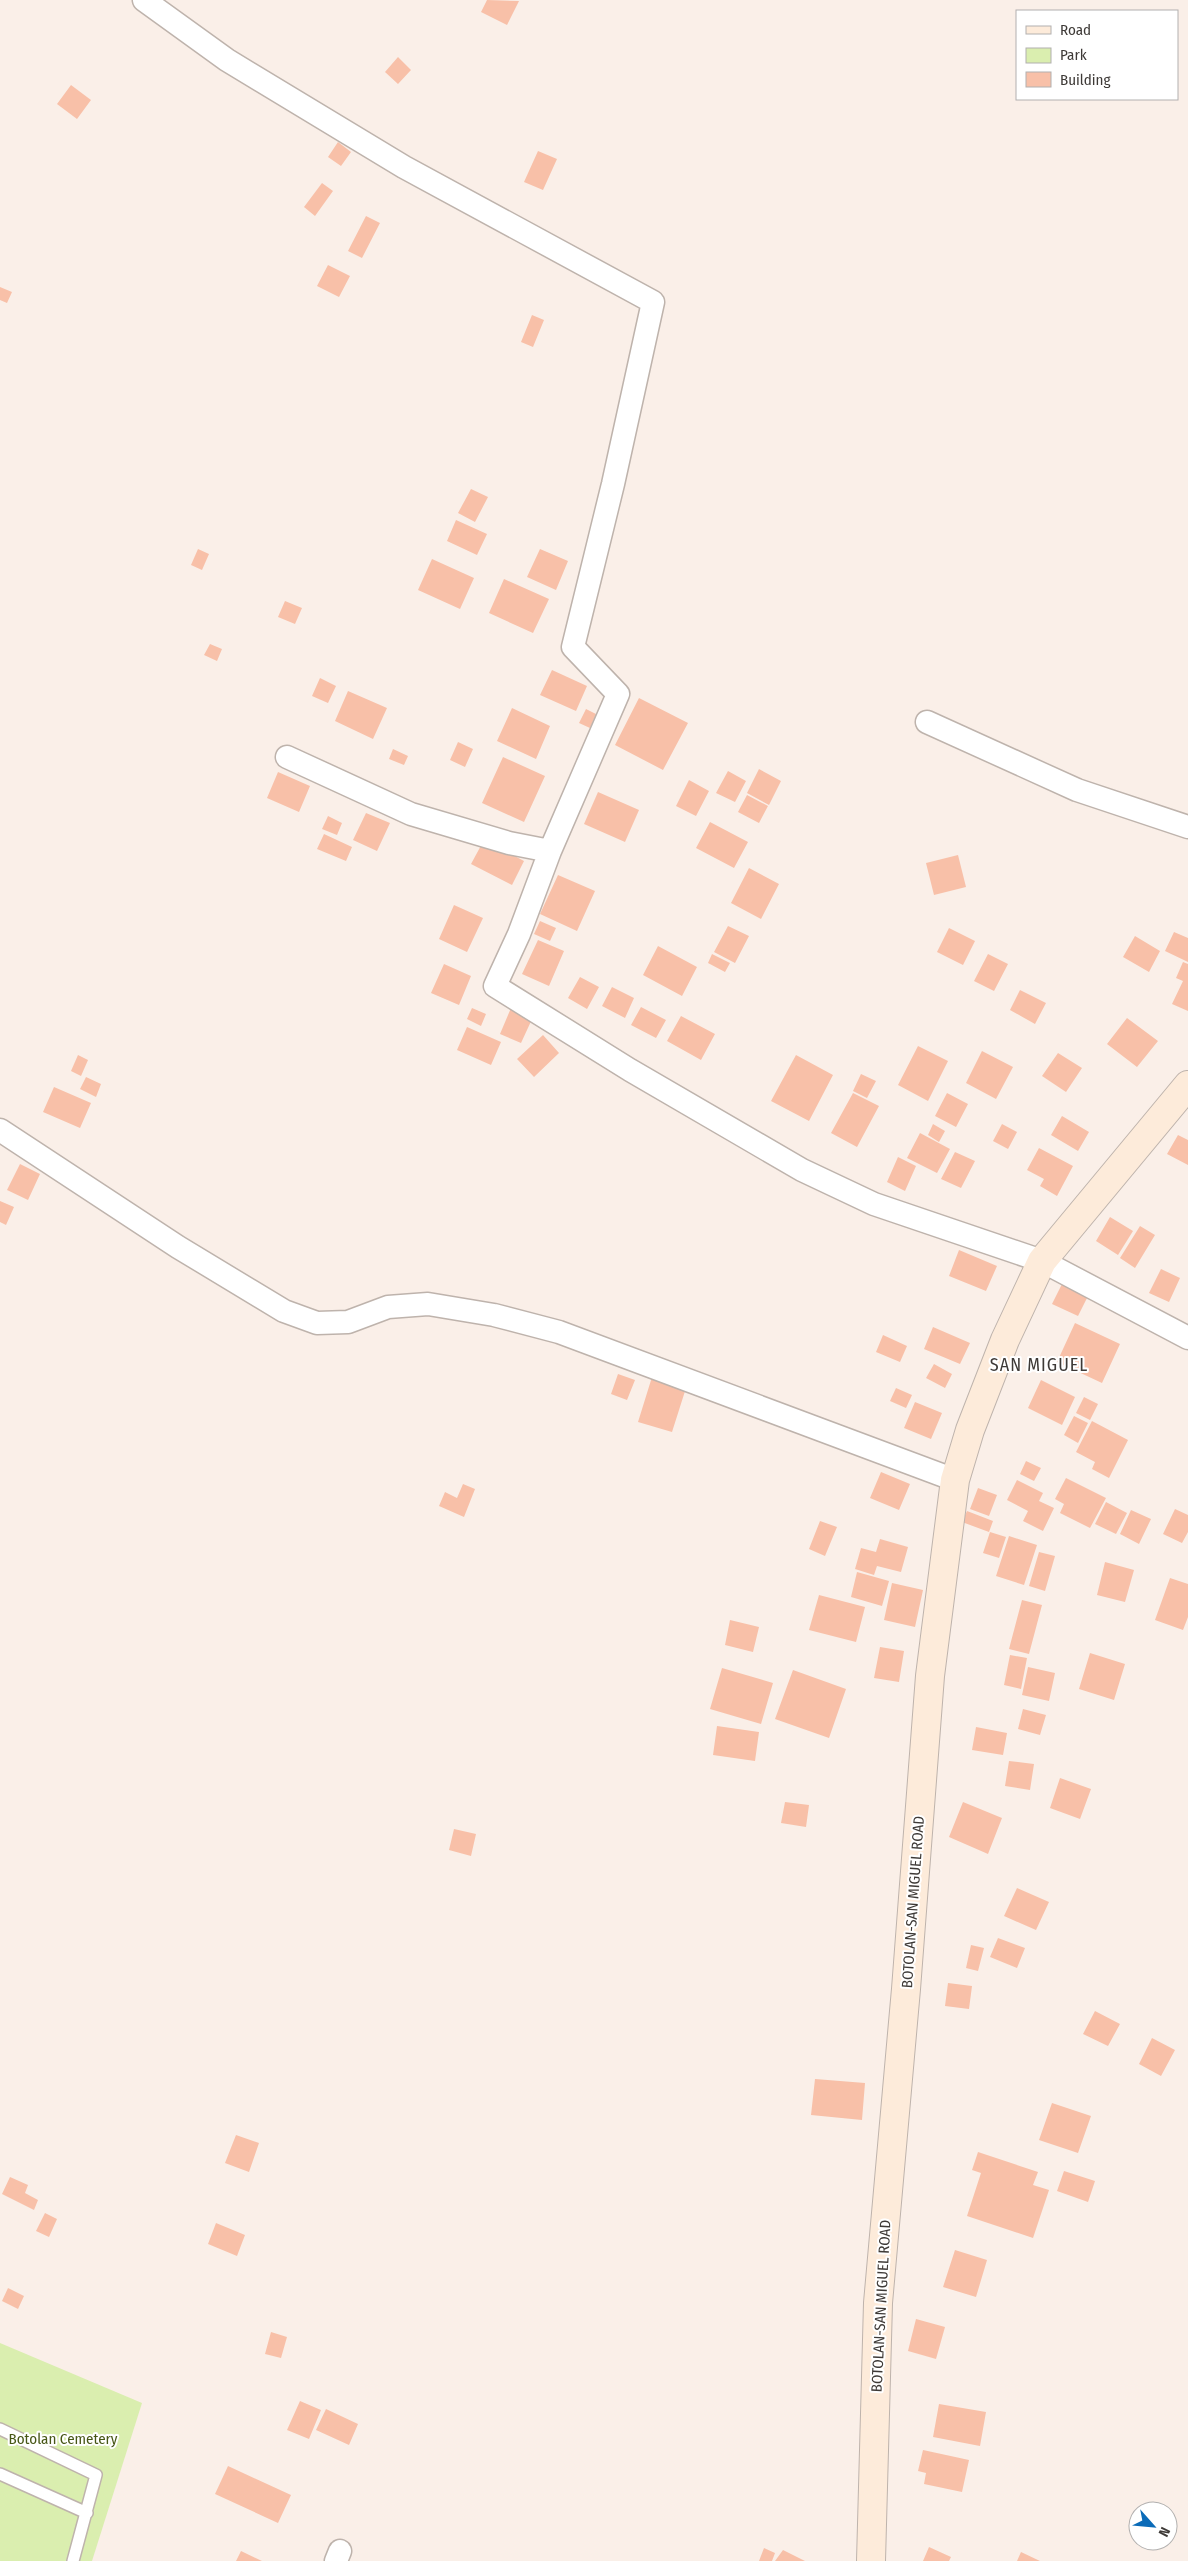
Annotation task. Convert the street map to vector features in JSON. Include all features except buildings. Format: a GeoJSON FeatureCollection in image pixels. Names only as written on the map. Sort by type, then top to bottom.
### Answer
{"type":"FeatureCollection","features":[{"type":"Feature","properties":{"kind":"main road","name":"BOTOLAN-SAN MIGUEL ROAD"},"geometry":{"type":"LineString","coordinates":[[871,2561],[878,2303],[906,1989],[930,1676],[955,1480],[977,1412],[1005,1340],[1042,1261],[1188,1085]]}},
{"type":"Feature","properties":{"kind":"street"},"geometry":{"type":"LineString","coordinates":[[144,0],[227,60],[404,167],[653,302],[613,484],[573,647],[618,694],[550,851],[519,934],[495,986],[630,1070],[802,1170],[874,1204],[1042,1261],[1188,1338]]}},
{"type":"Feature","properties":{"kind":"street"},"geometry":{"type":"LineString","coordinates":[[926,722],[1077,790],[1188,827]]}},
{"type":"Feature","properties":{"kind":"street"},"geometry":{"type":"LineString","coordinates":[[287,757],[411,814],[500,841],[550,851]]}},
{"type":"Feature","properties":{"kind":"street"},"geometry":{"type":"LineString","coordinates":[[0,1130],[194,1257],[284,1311],[316,1323],[348,1322],[388,1307],[428,1304],[494,1315],[559,1332],[955,1480]]}},
{"type":"Feature","properties":{"kind":"lane"},"geometry":{"type":"LineString","coordinates":[[0,2429],[96,2476],[72,2561]]}},
{"type":"Feature","properties":{"kind":"lane"},"geometry":{"type":"LineString","coordinates":[[0,2474],[87,2513]]}},
{"type":"Feature","properties":{"kind":"green space","name":"Botolan Cemetery"},"geometry":{"type":"Polygon","coordinates":[[[0,2343],[142,2403],[92,2561],[0,2561],[0,2343]]]}},
{"type":"Feature","properties":{"kind":"district","name":"SAN MIGUEL"},"geometry":{"type":"Point","coordinates":[1039,1365]}}]}
